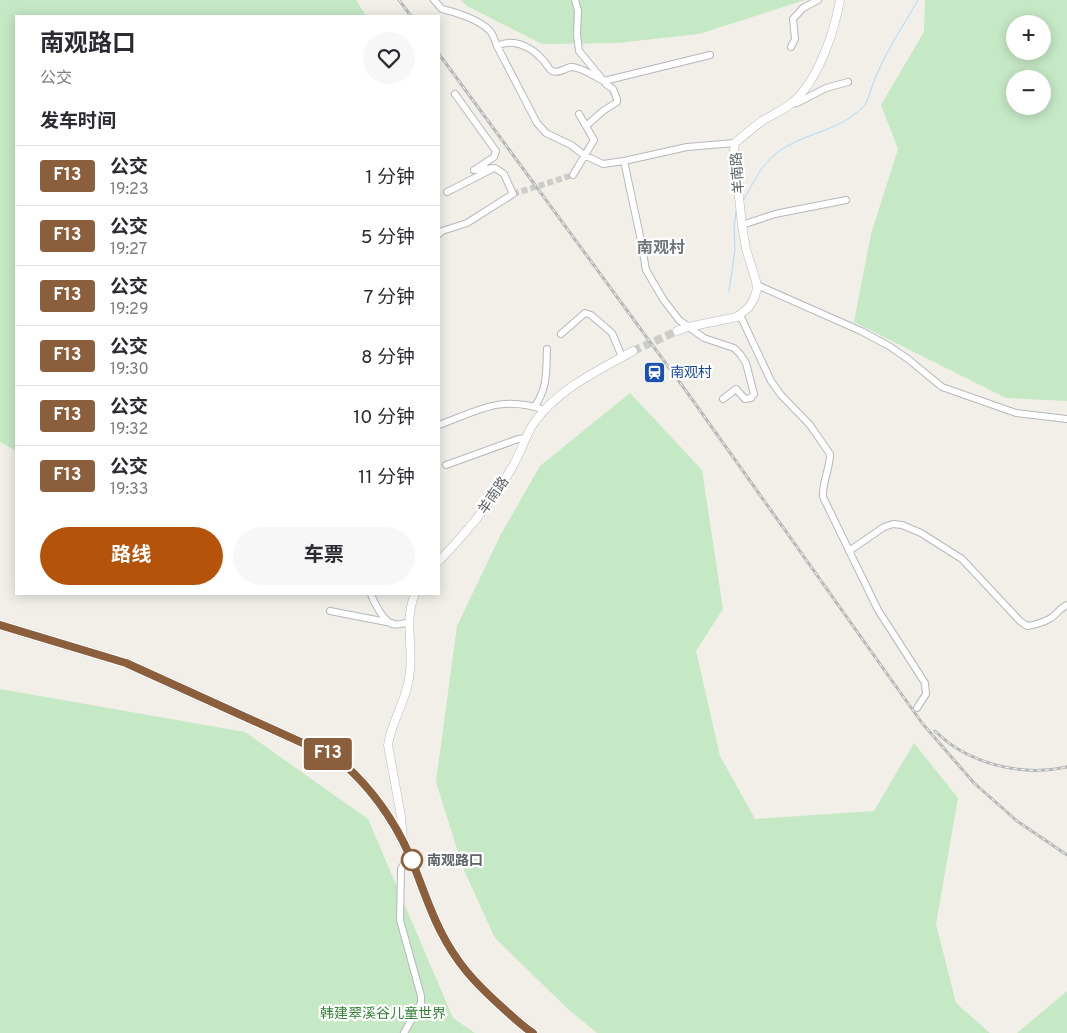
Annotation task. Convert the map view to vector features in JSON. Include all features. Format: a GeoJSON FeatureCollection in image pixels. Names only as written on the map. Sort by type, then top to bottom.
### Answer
{"type":"FeatureCollection","features":[{"type":"Feature","properties":{"kind":"main road"},"geometry":{"type":"LineString","coordinates":[[0,625],[126,663],[338,759],[368,788],[394,824],[404,843],[439,928],[464,971],[525,1028],[533,1033]]}},
{"type":"Feature","properties":{"kind":"street"},"geometry":{"type":"LineString","coordinates":[[434,0],[442,9],[467,16],[490,31],[537,124],[546,133],[571,145],[584,155],[603,164],[688,147],[735,143]]}},
{"type":"Feature","properties":{"kind":"street"},"geometry":{"type":"LineString","coordinates":[[575,0],[578,11],[577,34],[580,50],[604,81],[613,89],[617,98],[616,102],[586,126]]}},
{"type":"Feature","properties":{"kind":"street"},"geometry":{"type":"LineString","coordinates":[[791,47],[795,39],[793,20],[803,8],[818,0]]}},
{"type":"Feature","properties":{"kind":"street","name":"羊南路"},"geometry":{"type":"LineString","coordinates":[[756,285],[746,249],[742,225],[734,150],[735,143],[763,121],[791,104],[803,91],[821,60],[831,37],[840,0]]}},
{"type":"Feature","properties":{"kind":"street"},"geometry":{"type":"LineString","coordinates":[[497,46],[503,43],[515,42],[529,48],[542,58],[552,71],[558,72],[571,67],[578,68],[604,81],[710,55]]}},
{"type":"Feature","properties":{"kind":"street"},"geometry":{"type":"LineString","coordinates":[[791,104],[797,103],[826,88],[848,82]]}},
{"type":"Feature","properties":{"kind":"street"},"geometry":{"type":"LineString","coordinates":[[440,233],[467,223],[514,194],[504,174],[495,168],[474,170],[494,157],[496,151],[455,94]]}},
{"type":"Feature","properties":{"kind":"street"},"geometry":{"type":"LineString","coordinates":[[573,175],[580,167],[584,155],[594,140],[579,114]]}},
{"type":"Feature","properties":{"kind":"street"},"geometry":{"type":"LineString","coordinates":[[624,161],[646,270],[663,299],[679,320],[704,338],[734,348],[746,363],[754,394],[750,398],[745,399],[736,388],[723,399]]}},
{"type":"Feature","properties":{"kind":"street"},"geometry":{"type":"LineString","coordinates":[[446,192],[495,168]]}},
{"type":"Feature","properties":{"kind":"street"},"geometry":{"type":"LineString","coordinates":[[742,225],[775,214],[846,200]]}},
{"type":"Feature","properties":{"kind":"street"},"geometry":{"type":"LineString","coordinates":[[677,331],[688,326],[728,320],[740,315],[749,307],[754,299],[756,285],[861,331],[889,346],[942,387],[1016,413],[1067,419]]}},
{"type":"Feature","properties":{"kind":"street"},"geometry":{"type":"LineString","coordinates":[[561,334],[585,313],[591,314],[612,333],[622,357]]}},
{"type":"Feature","properties":{"kind":"street"},"geometry":{"type":"LineString","coordinates":[[740,315],[772,381],[781,395],[810,425],[830,454],[823,483],[823,497],[878,610],[926,683],[926,694],[917,708]]}},
{"type":"Feature","properties":{"kind":"street"},"geometry":{"type":"LineString","coordinates":[[535,406],[543,394],[547,349]]}},
{"type":"Feature","properties":{"kind":"street","name":"羊南路"},"geometry":{"type":"LineString","coordinates":[[440,560],[460,540],[501,485],[515,463],[537,419],[545,410],[571,386],[633,352]]}},
{"type":"Feature","properties":{"kind":"street"},"geometry":{"type":"LineString","coordinates":[[440,425],[478,409],[502,403],[535,406],[545,410]]}},
{"type":"Feature","properties":{"kind":"street"},"geometry":{"type":"LineString","coordinates":[[446,465],[518,439],[526,438]]}},
{"type":"Feature","properties":{"kind":"street"},"geometry":{"type":"LineString","coordinates":[[848,551],[884,527],[893,524],[902,525],[921,533],[962,559],[1020,621],[1028,626],[1051,618],[1061,608],[1067,606]]}},
{"type":"Feature","properties":{"kind":"street"},"geometry":{"type":"LineString","coordinates":[[372,595],[382,614],[392,623]]}},
{"type":"Feature","properties":{"kind":"street"},"geometry":{"type":"LineString","coordinates":[[404,843],[388,745],[389,734],[402,705],[409,682],[411,658],[409,622],[415,595]]}},
{"type":"Feature","properties":{"kind":"street"},"geometry":{"type":"LineString","coordinates":[[330,611],[392,623],[409,622]]}},
{"type":"Feature","properties":{"kind":"street"},"geometry":{"type":"LineString","coordinates":[[404,1033],[421,1003],[400,920],[401,869],[409,855]]}},
{"type":"Feature","properties":{"kind":"green space"},"geometry":{"type":"Polygon","coordinates":[[[0,0],[356,0],[365,15],[15,15],[15,450],[0,442],[0,0]]]}},
{"type":"Feature","properties":{"kind":"green space"},"geometry":{"type":"Polygon","coordinates":[[[461,0],[805,0],[699,34],[617,43],[542,44],[467,6],[461,0]]]}},
{"type":"Feature","properties":{"kind":"green space"},"geometry":{"type":"Polygon","coordinates":[[[925,0],[1067,0],[1067,401],[1006,398],[854,322],[871,234],[898,149],[881,105],[924,32],[925,0]]]}},
{"type":"Feature","properties":{"kind":"green space"},"geometry":{"type":"Polygon","coordinates":[[[630,393],[702,470],[723,609],[696,651],[720,756],[755,819],[874,811],[914,743],[958,798],[936,924],[956,1003],[990,1033],[597,1033],[569,1010],[495,938],[463,868],[436,782],[457,626],[500,536],[540,466],[630,393]]]}},
{"type":"Feature","properties":{"kind":"green space","name":"韩建翠溪谷儿童世界"},"geometry":{"type":"Polygon","coordinates":[[[0,689],[245,732],[368,819],[453,1018],[475,1033],[0,1033],[0,689]]]}},
{"type":"Feature","properties":{"kind":"green space"},"geometry":{"type":"Polygon","coordinates":[[[1067,991],[1067,1033],[1017,1033],[1067,991]]]}},
{"type":"Feature","properties":{"kind":"waterway"},"geometry":{"type":"LineString","coordinates":[[743,201],[762,168],[778,152],[799,140],[843,122],[864,106],[882,62],[918,0]]}},
{"type":"Feature","properties":{"kind":"waterway"},"geometry":{"type":"LineString","coordinates":[[729,292],[735,249],[734,228],[736,211]]}},
{"type":"Feature","properties":{"kind":"tunnel"},"geometry":{"type":"LineString","coordinates":[[513,194],[573,175]]}},
{"type":"Feature","properties":{"kind":"tunnel"},"geometry":{"type":"LineString","coordinates":[[633,351],[677,331]]}},
{"type":"Feature","properties":{"kind":"railway"},"geometry":{"type":"LineString","coordinates":[[399,0],[410,15]]}},
{"type":"Feature","properties":{"kind":"railway"},"geometry":{"type":"LineString","coordinates":[[440,55],[689,395],[922,723],[974,783],[1017,821],[1067,855]]}},
{"type":"Feature","properties":{"kind":"railway"},"geometry":{"type":"LineString","coordinates":[[935,731],[963,752],[979,760],[996,765],[1032,770],[1050,770],[1067,767]]}},
{"type":"Feature","properties":{"kind":"bus line","name":"F13"},"geometry":{"type":"LineString","coordinates":[[0,625],[126,663],[338,759],[368,788],[394,824],[404,843],[439,928],[464,971],[525,1028],[533,1033]]}},
{"type":"Feature","properties":{"kind":"place","name":"南观村"},"geometry":{"type":"Point","coordinates":[654,372]}},
{"type":"Feature","properties":{"kind":"place","name":"南观路口"},"geometry":{"type":"Point","coordinates":[412,860]}},
{"type":"Feature","properties":{"kind":"district","name":"南观村"},"geometry":{"type":"Point","coordinates":[661,247]}}]}
